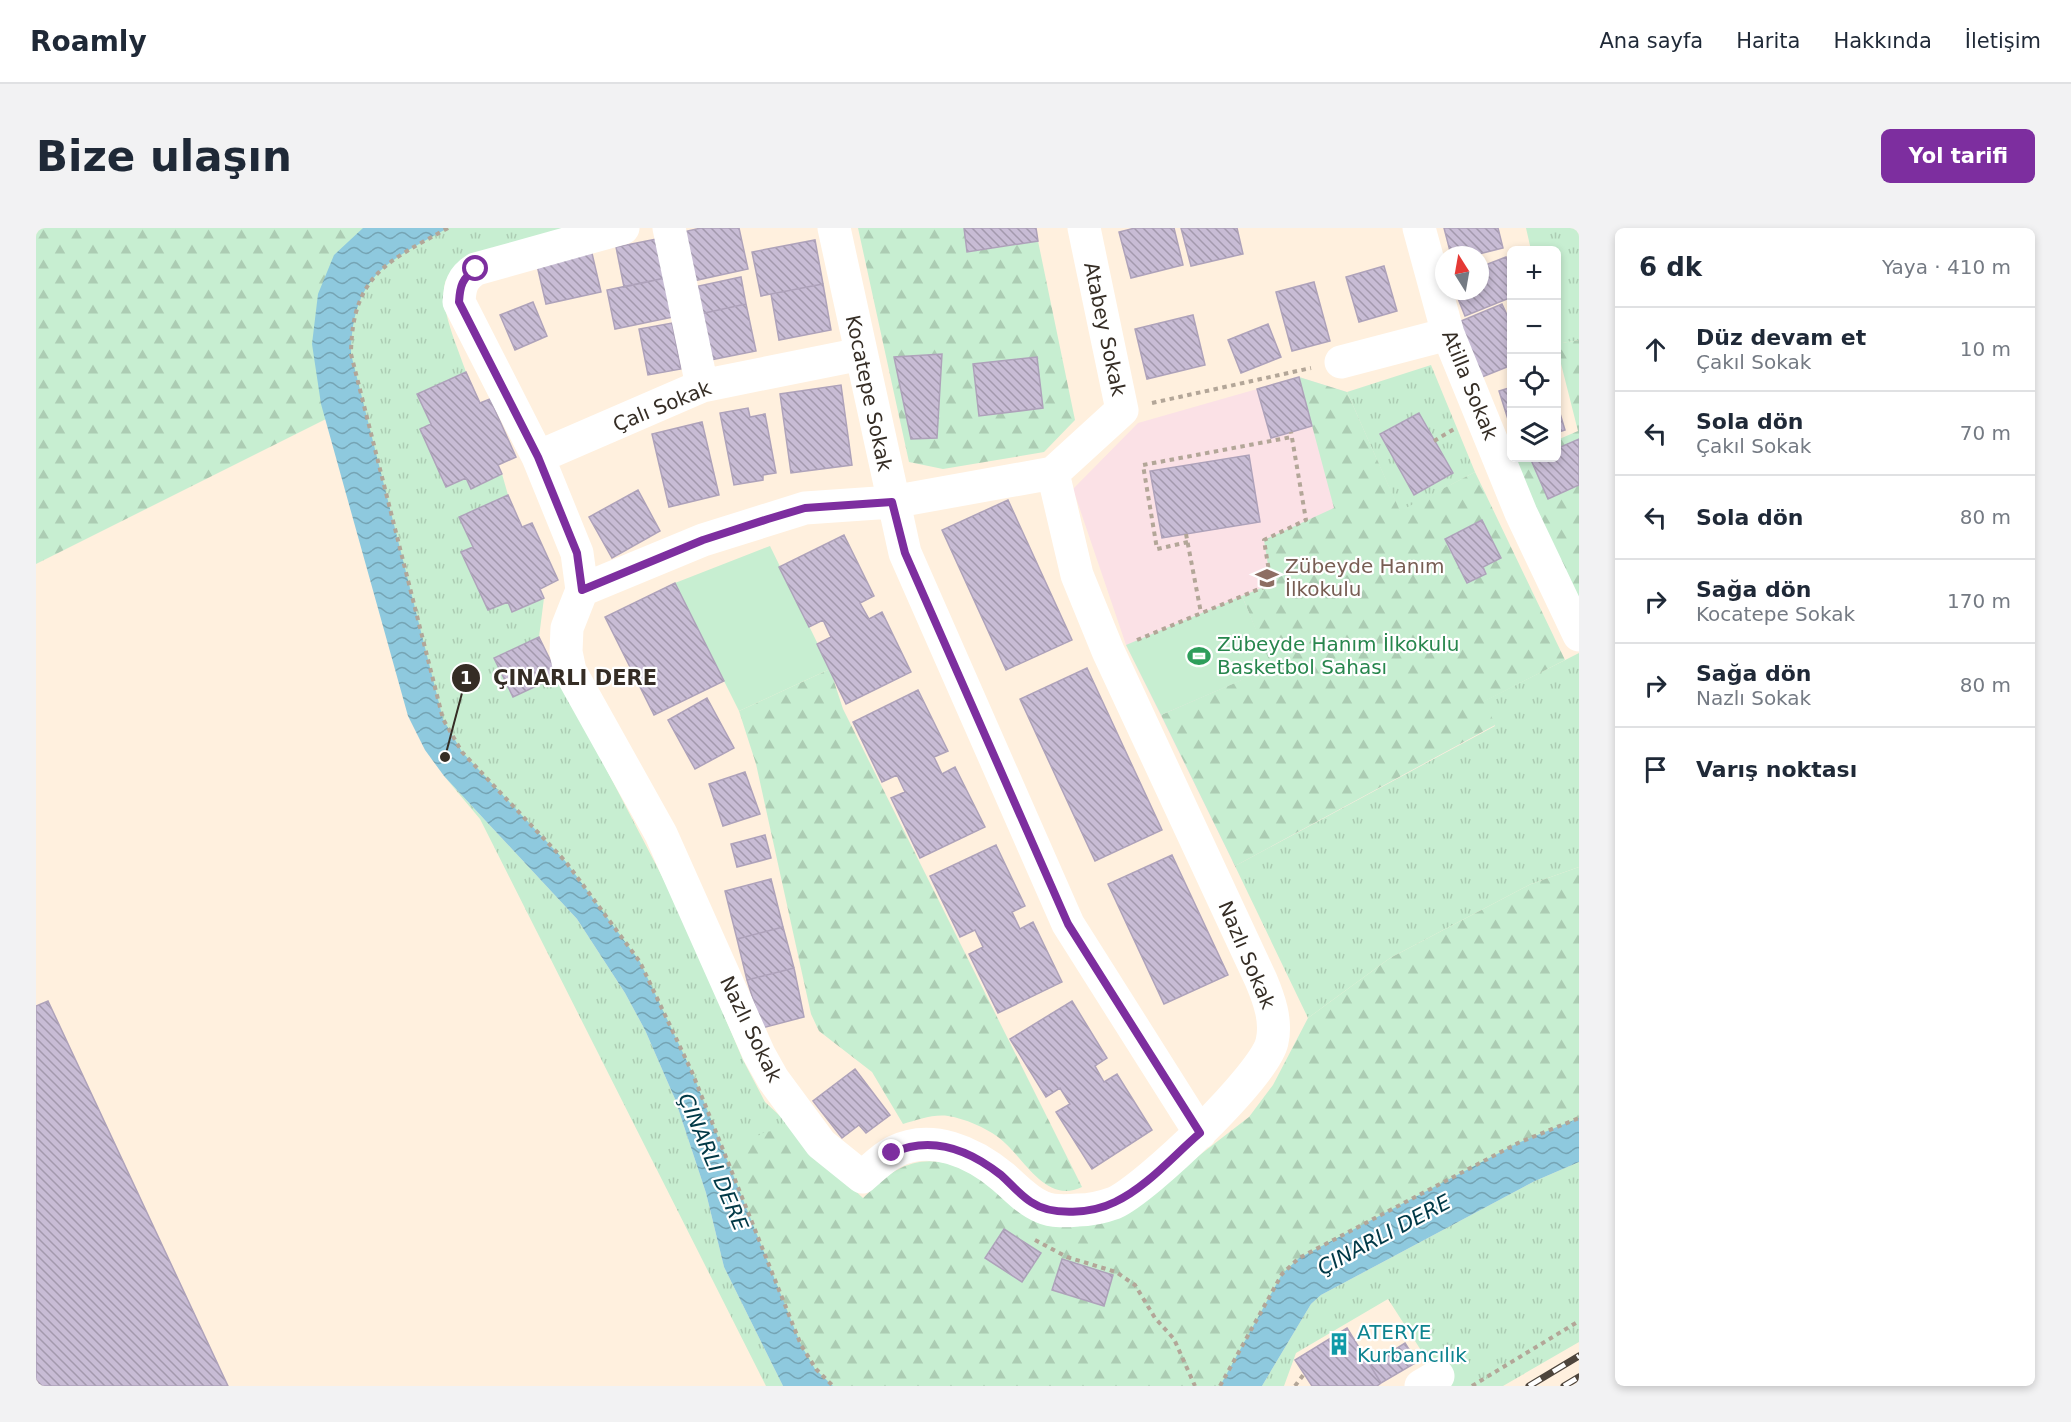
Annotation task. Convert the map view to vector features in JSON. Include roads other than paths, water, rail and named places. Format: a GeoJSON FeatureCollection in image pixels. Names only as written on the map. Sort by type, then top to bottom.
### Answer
{"type":"FeatureCollection","features":[{"type":"Feature","properties":{"kind":"street"},"geometry":{"type":"LineString","coordinates":[[623,228],[476,269],[465,276],[460,288],[459,302],[538,457],[577,553],[582,590],[703,540],[796,511],[892,502],[1053,473]]}},
{"type":"Feature","properties":{"kind":"street"},"geometry":{"type":"LineString","coordinates":[[669,228],[702,386]]}},
{"type":"Feature","properties":{"kind":"street","name":"Kocatepe Sokak"},"geometry":{"type":"LineString","coordinates":[[834,228],[892,502],[905,553],[1068,924],[1200,1133]]}},
{"type":"Feature","properties":{"kind":"street","name":"Atabey Sokak"},"geometry":{"type":"LineString","coordinates":[[1053,473],[1122,410],[1084,228]]}},
{"type":"Feature","properties":{"kind":"street","name":"Atilla Sokak"},"geometry":{"type":"LineString","coordinates":[[1419,228],[1448,334],[1518,505],[1579,635]]}},
{"type":"Feature","properties":{"kind":"street"},"geometry":{"type":"LineString","coordinates":[[1341,362],[1448,334]]}},
{"type":"Feature","properties":{"kind":"street","name":"Çalı Sokak"},"geometry":{"type":"LineString","coordinates":[[538,457],[702,386],[861,354]]}},
{"type":"Feature","properties":{"kind":"street","name":"Nazlı Sokak"},"geometry":{"type":"LineString","coordinates":[[582,590],[567,628],[566,652],[570,671],[661,834],[759,1054],[773,1080],[821,1144],[862,1177],[892,1153],[907,1146],[951,1147],[979,1159],[1032,1203],[1045,1209],[1081,1210],[1114,1203],[1129,1194],[1200,1133],[1249,1082],[1272,1044],[1271,1011],[1261,980],[1108,651],[1077,575],[1053,473]]}},
{"type":"Feature","properties":{"kind":"water"},"geometry":{"type":"Polygon","coordinates":[[[363,228],[448,228],[391,262],[366,288],[358,306],[353,327],[351,354],[443,719],[462,752],[566,862],[640,962],[692,1072],[801,1345],[815,1369],[833,1386],[783,1386],[724,1267],[706,1193],[675,1099],[645,1030],[625,993],[577,919],[444,776],[425,750],[408,716],[321,404],[312,344],[318,294],[334,255],[363,228]]]}},
{"type":"Feature","properties":{"kind":"water"},"geometry":{"type":"Polygon","coordinates":[[[1579,1118],[1579,1162],[1535,1181],[1321,1295],[1311,1304],[1262,1386],[1220,1386],[1282,1274],[1299,1258],[1518,1143],[1579,1118]]]}},
{"type":"Feature","properties":{"kind":"railway"},"geometry":{"type":"LineString","coordinates":[[1529,1386],[1579,1356]]}},
{"type":"Feature","properties":{"kind":"railway"},"geometry":{"type":"LineString","coordinates":[[1564,1386],[1579,1377]]}},
{"type":"Feature","properties":{"kind":"place","name":"Zübeyde Hanım İlkokulu"},"geometry":{"type":"Point","coordinates":[1267,578]}},
{"type":"Feature","properties":{"kind":"place","name":"Zübeyde Hanım İlkokulu Basketbol Sahası"},"geometry":{"type":"Point","coordinates":[1199,656]}},
{"type":"Feature","properties":{"kind":"place","name":"ÇINARLI DERE"},"geometry":{"type":"Point","coordinates":[445,757]}},
{"type":"Feature","properties":{"kind":"place","name":"ATERYE Kurbancılık"},"geometry":{"type":"Point","coordinates":[1339,1344]}}]}
